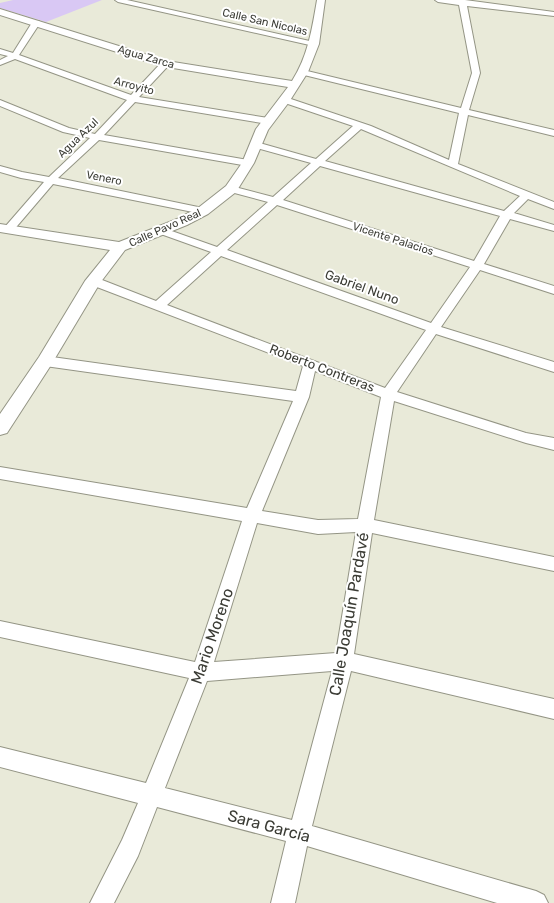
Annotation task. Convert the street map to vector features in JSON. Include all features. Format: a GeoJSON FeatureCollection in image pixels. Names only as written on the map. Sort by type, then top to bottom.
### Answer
{"type":"FeatureCollection","features":[{"type":"Feature","properties":{"kind":"street","name":"Calle San Nicolas"},"geometry":{"type":"LineString","coordinates":[[118,0],[314,44]]}},
{"type":"Feature","properties":{"kind":"street","name":"Calle Pavo Real"},"geometry":{"type":"LineString","coordinates":[[0,428],[45,361],[93,281],[120,247],[162,231],[203,211],[231,190],[248,163],[262,129],[285,100],[303,72],[314,44],[321,0]]}},
{"type":"Feature","properties":{"kind":"street"},"geometry":{"type":"LineString","coordinates":[[438,0],[554,14]]}},
{"type":"Feature","properties":{"kind":"street"},"geometry":{"type":"LineString","coordinates":[[453,165],[464,111],[476,73],[463,2]]}},
{"type":"Feature","properties":{"kind":"street","name":"Agua Zarca"},"geometry":{"type":"LineString","coordinates":[[0,12],[165,64],[295,85]]}},
{"type":"Feature","properties":{"kind":"street"},"geometry":{"type":"LineString","coordinates":[[0,63],[15,56],[36,23]]}},
{"type":"Feature","properties":{"kind":"street","name":"Arroyito"},"geometry":{"type":"LineString","coordinates":[[0,51],[133,99],[268,121]]}},
{"type":"Feature","properties":{"kind":"street","name":"Agua Azul"},"geometry":{"type":"LineString","coordinates":[[4,229],[51,180],[97,137],[165,64]]}},
{"type":"Feature","properties":{"kind":"street"},"geometry":{"type":"LineString","coordinates":[[303,72],[554,133]]}},
{"type":"Feature","properties":{"kind":"street"},"geometry":{"type":"LineString","coordinates":[[285,100],[360,125],[554,206]]}},
{"type":"Feature","properties":{"kind":"street"},"geometry":{"type":"LineString","coordinates":[[0,103],[66,130],[97,137],[248,163]]}},
{"type":"Feature","properties":{"kind":"street"},"geometry":{"type":"LineString","coordinates":[[158,306],[360,125]]}},
{"type":"Feature","properties":{"kind":"street"},"geometry":{"type":"LineString","coordinates":[[256,145],[319,161],[554,228]]}},
{"type":"Feature","properties":{"kind":"street","name":"Venero"},"geometry":{"type":"LineString","coordinates":[[0,169],[21,175],[203,211]]}},
{"type":"Feature","properties":{"kind":"street","name":"Vicente Palacios"},"geometry":{"type":"LineString","coordinates":[[231,190],[275,201],[554,290]]}},
{"type":"Feature","properties":{"kind":"street"},"geometry":{"type":"LineString","coordinates":[[388,394],[432,328],[477,266],[508,214],[526,195]]}},
{"type":"Feature","properties":{"kind":"street"},"geometry":{"type":"LineString","coordinates":[[4,229],[120,247]]}},
{"type":"Feature","properties":{"kind":"street","name":"Gabriel Nuno"},"geometry":{"type":"LineString","coordinates":[[162,231],[432,328],[554,367]]}},
{"type":"Feature","properties":{"kind":"street","name":"Roberto Contreras"},"geometry":{"type":"LineString","coordinates":[[93,281],[388,394],[526,438],[554,444]]}},
{"type":"Feature","properties":{"kind":"street"},"geometry":{"type":"LineString","coordinates":[[45,361],[302,397]]}},
{"type":"Feature","properties":{"kind":"street","name":"Mario Moreno"},"geometry":{"type":"LineString","coordinates":[[102,903],[130,848],[201,672],[252,515],[302,397],[310,364]]}},
{"type":"Feature","properties":{"kind":"street","name":"Calle Joaquín Pardavé"},"geometry":{"type":"LineString","coordinates":[[283,903],[299,833],[344,661],[365,525],[388,394]]}},
{"type":"Feature","properties":{"kind":"street"},"geometry":{"type":"LineString","coordinates":[[0,473],[318,527],[365,525],[554,564]]}},
{"type":"Feature","properties":{"kind":"street"},"geometry":{"type":"LineString","coordinates":[[0,629],[201,672],[344,661],[554,709]]}},
{"type":"Feature","properties":{"kind":"street","name":"Sara García"},"geometry":{"type":"LineString","coordinates":[[0,757],[299,833],[536,903]]}},
{"type":"Feature","properties":{"kind":"shaded area"},"geometry":{"type":"Polygon","coordinates":[[[13,0],[102,0],[46,22],[0,8],[0,3],[13,0]]]}}]}
